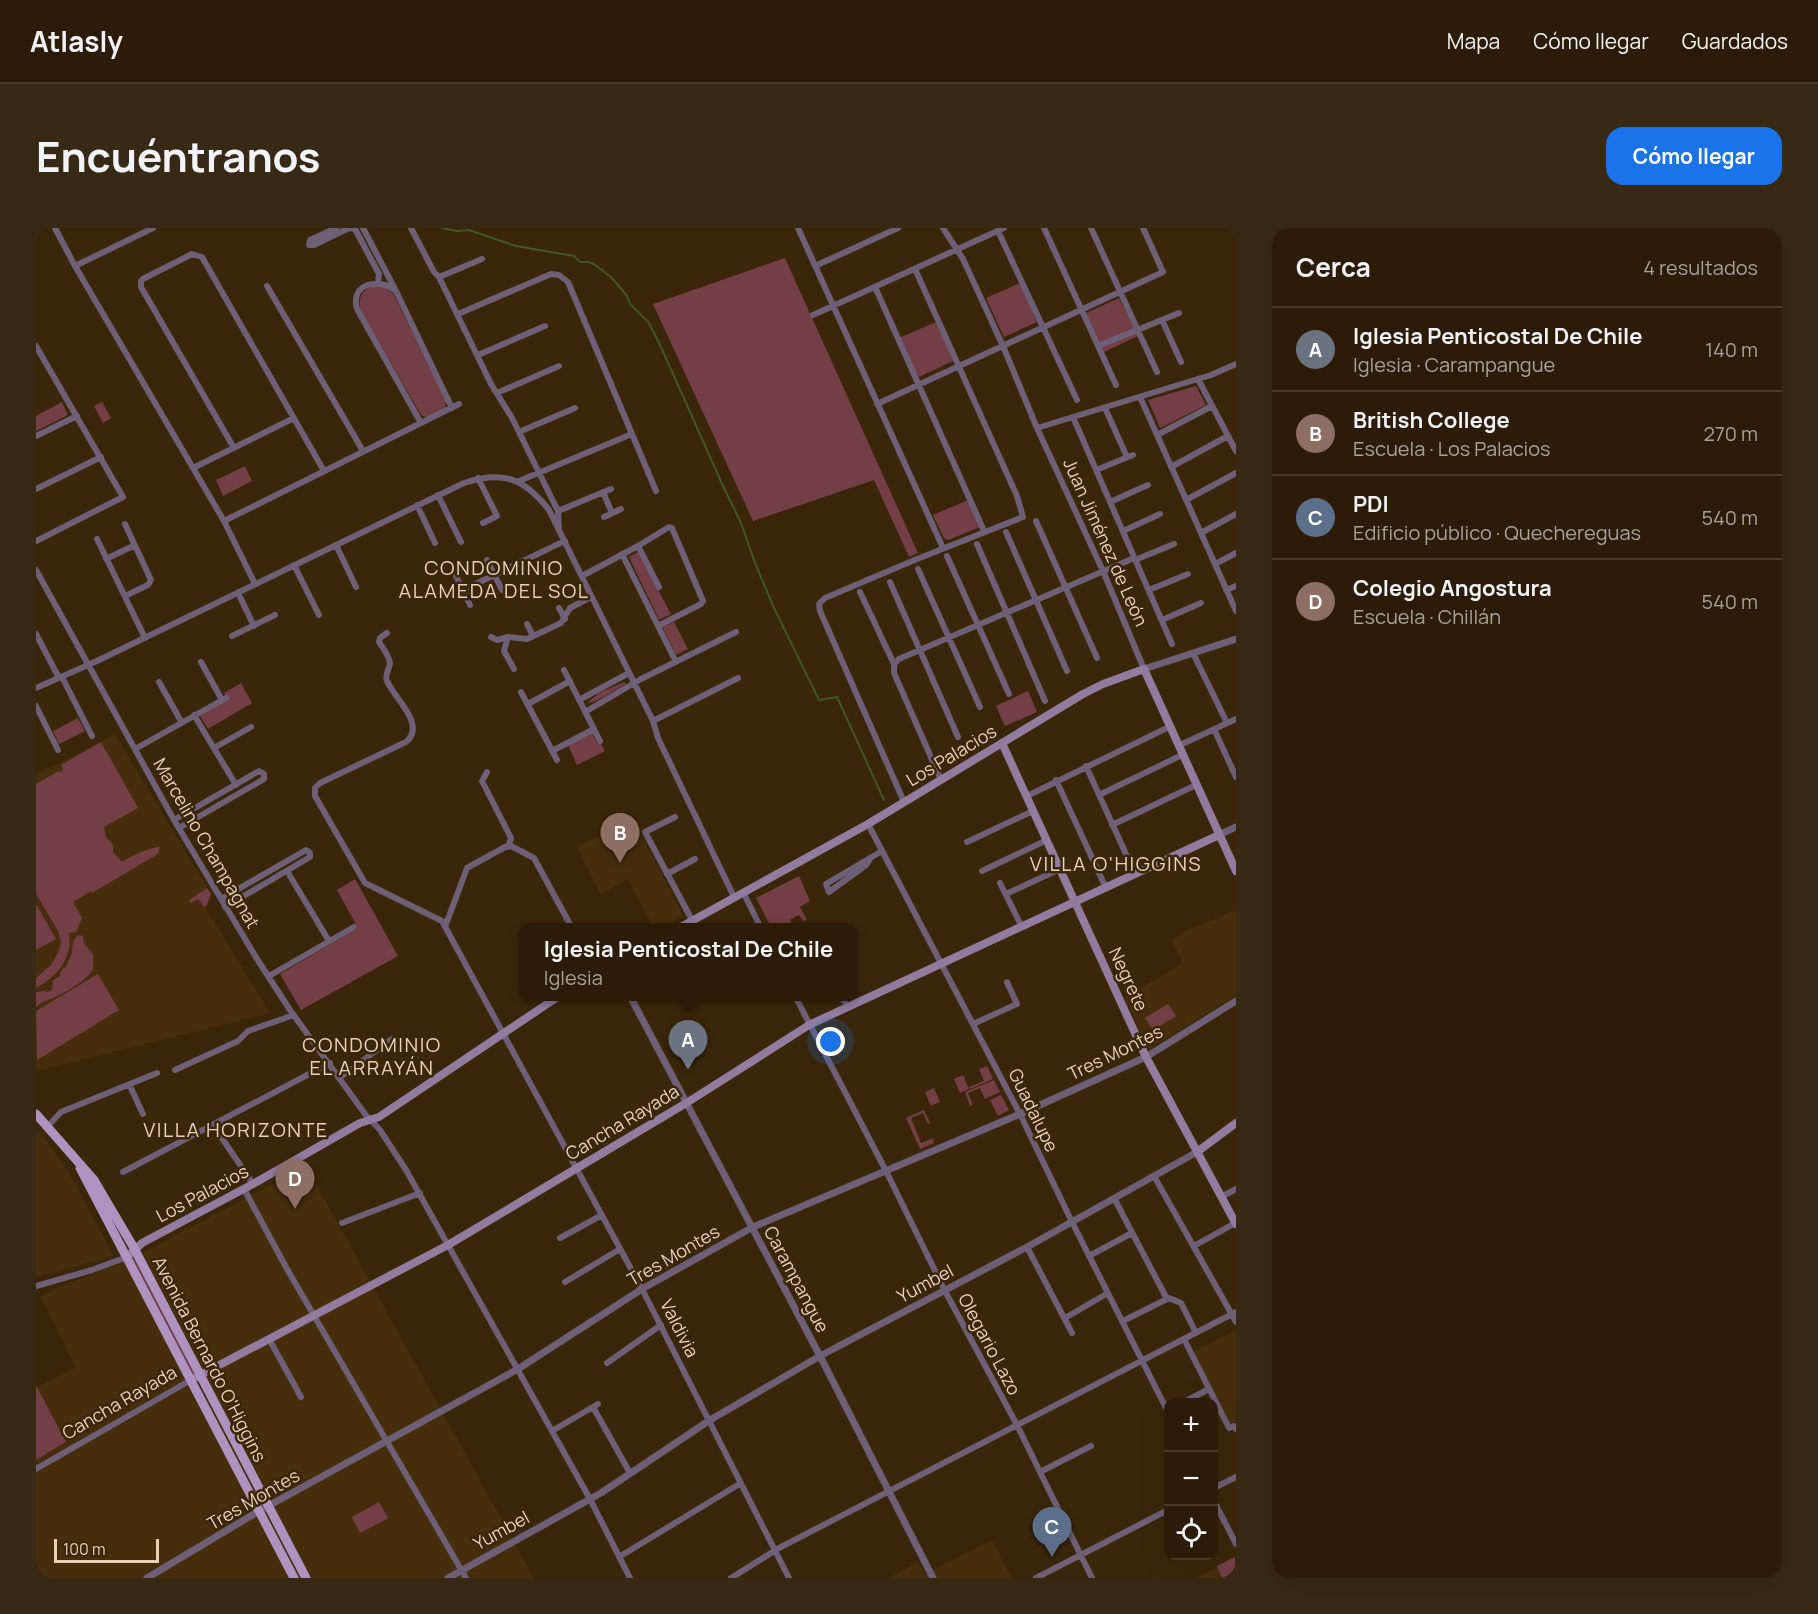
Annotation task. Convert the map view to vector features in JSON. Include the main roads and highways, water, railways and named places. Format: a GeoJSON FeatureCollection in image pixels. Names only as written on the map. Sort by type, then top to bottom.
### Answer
{"type":"FeatureCollection","features":[{"type":"Feature","properties":{"kind":"main road","name":"Juan Jiménez de León"},"geometry":{"type":"LineString","coordinates":[[1144,669],[1236,872]]}},
{"type":"Feature","properties":{"kind":"main road","name":"Los Palacios"},"geometry":{"type":"LineString","coordinates":[[688,923],[868,824],[1083,694],[1144,669]]}},
{"type":"Feature","properties":{"kind":"main road","name":"Negrete"},"geometry":{"type":"LineString","coordinates":[[1002,743],[1146,1057],[1236,1224]]}},
{"type":"Feature","properties":{"kind":"main road","name":"Cancha Rayada"},"geometry":{"type":"LineString","coordinates":[[195,1377],[448,1245],[688,1102],[809,1025],[1219,835]]}},
{"type":"Feature","properties":{"kind":"main road","name":"Los Palacios"},"geometry":{"type":"LineString","coordinates":[[127,1257],[134,1248],[360,1123],[379,1117],[552,1001]]}},
{"type":"Feature","properties":{"kind":"main road","name":"Avenida Bernardo O'Higgins"},"geometry":{"type":"LineString","coordinates":[[36,1114],[99,1188],[134,1248],[195,1377]]}},
{"type":"Feature","properties":{"kind":"main road","name":"Yumbel"},"geometry":{"type":"LineString","coordinates":[[1197,1152],[1236,1123]]}},
{"type":"Feature","properties":{"kind":"main road","name":"Avenida Bernardo O'Higgins"},"geometry":{"type":"LineString","coordinates":[[78,1161],[85,1180],[195,1377],[264,1508],[306,1578]]}},
{"type":"Feature","properties":{"kind":"main road","name":"Avenida Bernardo O'Higgins"},"geometry":{"type":"LineString","coordinates":[[264,1508],[294,1578]]}},
{"type":"Feature","properties":{"kind":"waterway"},"geometry":{"type":"LineString","coordinates":[[442,228],[457,231],[469,230],[516,246],[574,256],[580,262],[594,264],[611,277],[627,296],[630,304],[649,323],[741,523],[774,608],[819,700],[837,697],[884,800]]}},
{"type":"Feature","properties":{"kind":"place","name":"British College"},"geometry":{"type":"Point","coordinates":[620,863]}},
{"type":"Feature","properties":{"kind":"place","name":"Iglesia Penticostal De Chile"},"geometry":{"type":"Point","coordinates":[688,1070]}},
{"type":"Feature","properties":{"kind":"place","name":"Colegio Angostura"},"geometry":{"type":"Point","coordinates":[295,1209]}},
{"type":"Feature","properties":{"kind":"place","name":"PDI"},"geometry":{"type":"Point","coordinates":[1052,1557]}},
{"type":"Feature","properties":{"kind":"district","name":"CONDOMINIO ALAMEDA DEL SOL"},"geometry":{"type":"Point","coordinates":[494,578]}},
{"type":"Feature","properties":{"kind":"district","name":"VILLA O'HIGGINS"},"geometry":{"type":"Point","coordinates":[1116,863]}},
{"type":"Feature","properties":{"kind":"district","name":"CONDOMINIO EL ARRAYÁN"},"geometry":{"type":"Point","coordinates":[372,1056]}},
{"type":"Feature","properties":{"kind":"district","name":"VILLA HORIZONTE"},"geometry":{"type":"Point","coordinates":[236,1129]}}]}
